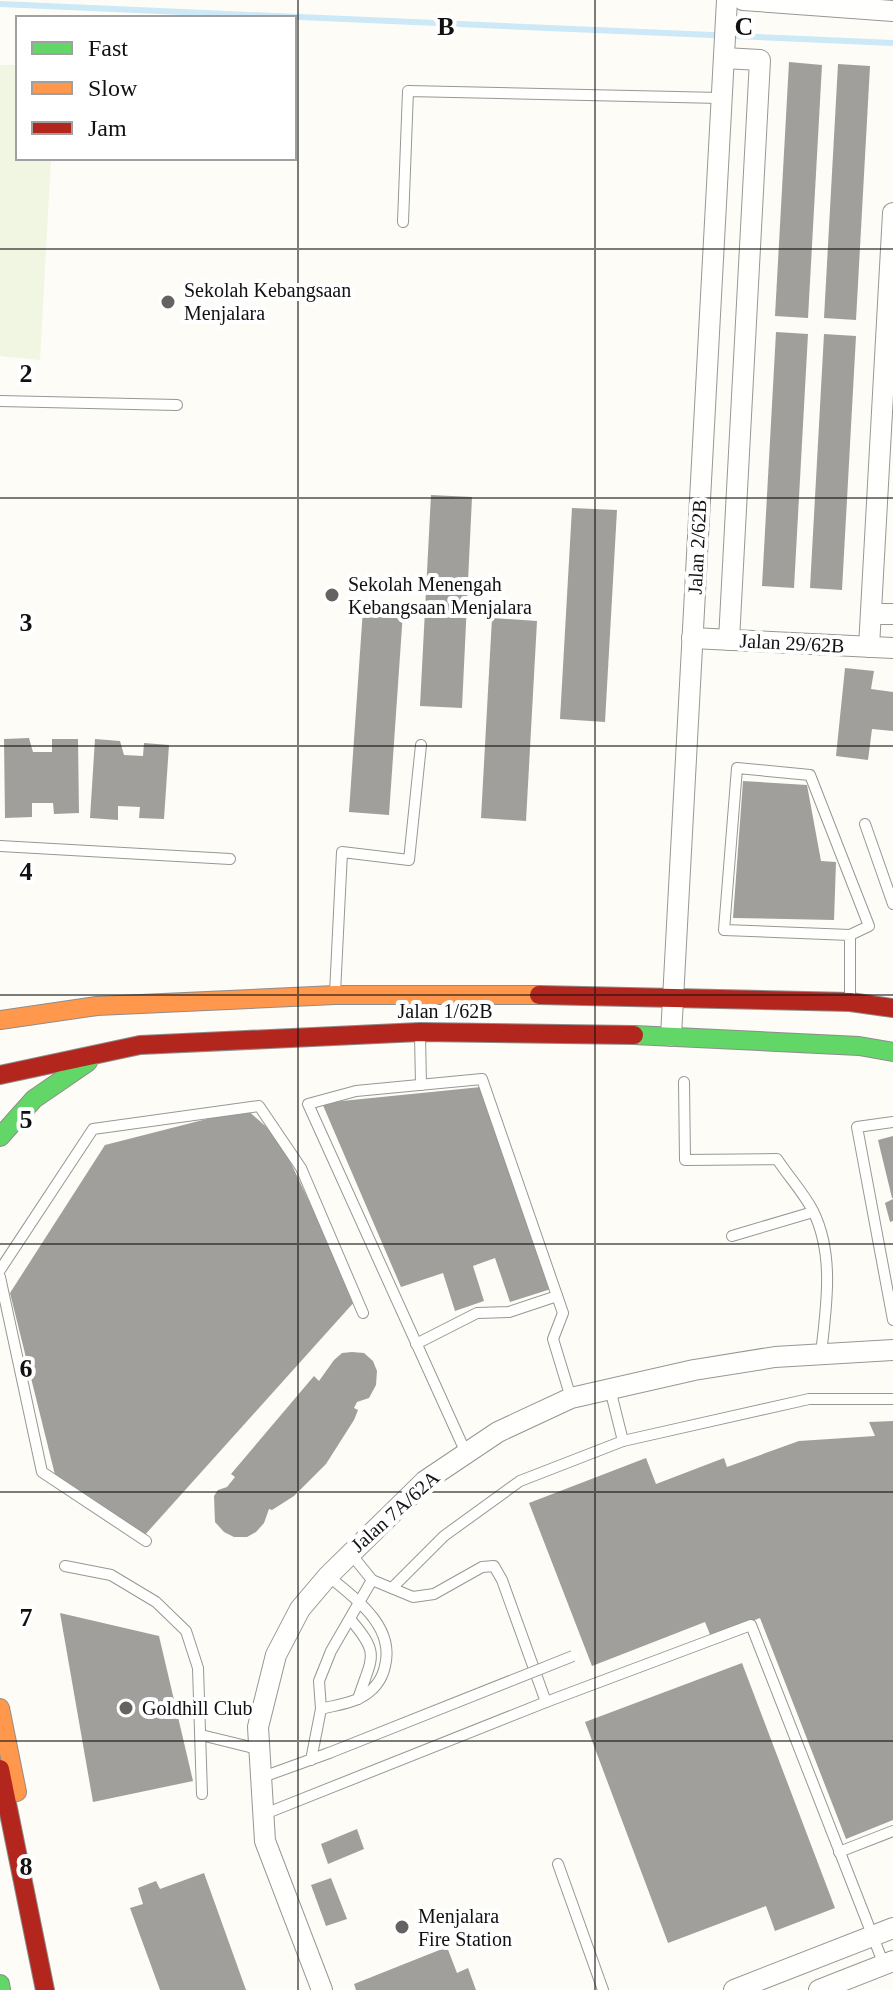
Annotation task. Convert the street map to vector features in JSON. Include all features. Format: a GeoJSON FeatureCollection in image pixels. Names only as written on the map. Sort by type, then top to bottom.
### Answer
{"type":"FeatureCollection","features":[{"type":"Feature","properties":{"kind":"main road","name":"Jalan 1/62B"},"geometry":{"type":"LineString","coordinates":[[0,1020],[97,1006],[335,995],[673,997],[850,1002],[893,1008]]}},
{"type":"Feature","properties":{"kind":"main road"},"geometry":{"type":"LineString","coordinates":[[20,999],[97,1006]]}},
{"type":"Feature","properties":{"kind":"main road","name":"Jalan 1/62B"},"geometry":{"type":"LineString","coordinates":[[0,1075],[140,1045],[420,1032],[671,1036],[859,1046],[893,1052]]}},
{"type":"Feature","properties":{"kind":"main road"},"geometry":{"type":"LineString","coordinates":[[0,1137],[34,1099],[53,1084],[115,1049]]}},
{"type":"Feature","properties":{"kind":"main road"},"geometry":{"type":"LineString","coordinates":[[0,1708],[58,1990]]}},
{"type":"Feature","properties":{"kind":"main road"},"geometry":{"type":"LineString","coordinates":[[0,1769],[45,1990]]}},
{"type":"Feature","properties":{"kind":"street","name":"Jalan 2/62B"},"geometry":{"type":"LineString","coordinates":[[671,1036],[727,0]]}},
{"type":"Feature","properties":{"kind":"street"},"geometry":{"type":"LineString","coordinates":[[743,0],[893,11]]}},
{"type":"Feature","properties":{"kind":"street"},"geometry":{"type":"LineString","coordinates":[[724,58],[760,60],[729,640]]}},
{"type":"Feature","properties":{"kind":"street"},"geometry":{"type":"LineString","coordinates":[[869,647],[886,474],[893,213]]}},
{"type":"Feature","properties":{"kind":"street"},"geometry":{"type":"LineString","coordinates":[[871,614],[893,614]]}},
{"type":"Feature","properties":{"kind":"street","name":"Jalan 29/62B"},"geometry":{"type":"LineString","coordinates":[[692,638],[893,648]]}},
{"type":"Feature","properties":{"kind":"street","name":"Jalan 7A/62A"},"geometry":{"type":"LineString","coordinates":[[322,1990],[265,1841],[258,1727],[276,1655],[300,1609],[328,1576],[425,1481],[498,1432],[571,1398],[694,1370],[775,1357],[893,1350]]}},
{"type":"Feature","properties":{"kind":"street"},"geometry":{"type":"LineString","coordinates":[[734,1990],[893,1928]]}},
{"type":"Feature","properties":{"kind":"street"},"geometry":{"type":"LineString","coordinates":[[805,1962],[816,1990],[888,1963]]}},
{"type":"Feature","properties":{"kind":"lane"},"geometry":{"type":"LineString","coordinates":[[403,222],[408,91],[721,98]]}},
{"type":"Feature","properties":{"kind":"lane"},"geometry":{"type":"LineString","coordinates":[[0,401],[177,405]]}},
{"type":"Feature","properties":{"kind":"lane"},"geometry":{"type":"LineString","coordinates":[[335,995],[342,852],[409,860],[421,745]]}},
{"type":"Feature","properties":{"kind":"lane"},"geometry":{"type":"LineString","coordinates":[[737,768],[810,775],[869,926],[850,935],[724,930],[737,768]]}},
{"type":"Feature","properties":{"kind":"lane"},"geometry":{"type":"LineString","coordinates":[[865,824],[893,904]]}},
{"type":"Feature","properties":{"kind":"lane"},"geometry":{"type":"LineString","coordinates":[[0,846],[230,859]]}},
{"type":"Feature","properties":{"kind":"lane"},"geometry":{"type":"LineString","coordinates":[[850,935],[850,1002]]}},
{"type":"Feature","properties":{"kind":"lane"},"geometry":{"type":"LineString","coordinates":[[420,1032],[421,1085]]}},
{"type":"Feature","properties":{"kind":"lane"},"geometry":{"type":"LineString","coordinates":[[466,1453],[308,1104],[356,1091],[482,1079],[563,1313],[553,1339],[571,1398]]}},
{"type":"Feature","properties":{"kind":"lane"},"geometry":{"type":"LineString","coordinates":[[684,1082],[685,1160],[777,1159],[813,1212],[827,1258],[821,1354]]}},
{"type":"Feature","properties":{"kind":"lane"},"geometry":{"type":"LineString","coordinates":[[0,1270],[93,1129],[259,1106],[301,1168],[363,1313]]}},
{"type":"Feature","properties":{"kind":"lane"},"geometry":{"type":"LineString","coordinates":[[893,1122],[857,1127],[893,1320]]}},
{"type":"Feature","properties":{"kind":"lane"},"geometry":{"type":"LineString","coordinates":[[732,1236],[813,1212]]}},
{"type":"Feature","properties":{"kind":"lane"},"geometry":{"type":"LineString","coordinates":[[0,1277],[42,1472],[146,1541]]}},
{"type":"Feature","properties":{"kind":"lane"},"geometry":{"type":"LineString","coordinates":[[416,1344],[477,1313],[509,1312],[557,1296]]}},
{"type":"Feature","properties":{"kind":"lane"},"geometry":{"type":"LineString","coordinates":[[610,1388],[623,1441]]}},
{"type":"Feature","properties":{"kind":"lane"},"geometry":{"type":"LineString","coordinates":[[392,1588],[444,1536],[520,1481],[623,1441],[809,1399],[893,1399]]}},
{"type":"Feature","properties":{"kind":"lane"},"geometry":{"type":"LineString","coordinates":[[350,1552],[372,1580],[413,1597],[434,1594],[482,1567],[494,1566],[502,1580],[546,1702]]}},
{"type":"Feature","properties":{"kind":"lane"},"geometry":{"type":"LineString","coordinates":[[65,1566],[111,1575],[156,1602],[186,1631],[198,1668],[202,1794]]}},
{"type":"Feature","properties":{"kind":"lane"},"geometry":{"type":"LineString","coordinates":[[321,1709],[358,1699],[382,1680],[388,1654],[382,1628],[359,1602],[328,1576]]}},
{"type":"Feature","properties":{"kind":"lane"},"geometry":{"type":"LineString","coordinates":[[311,1760],[321,1709],[319,1681],[331,1651],[372,1580]]}},
{"type":"Feature","properties":{"kind":"lane"},"geometry":{"type":"LineString","coordinates":[[350,1619],[370,1643],[372,1657],[358,1699]]}},
{"type":"Feature","properties":{"kind":"lane"},"geometry":{"type":"LineString","coordinates":[[262,1815],[546,1702],[751,1625],[872,1936],[888,1963]]}},
{"type":"Feature","properties":{"kind":"lane"},"geometry":{"type":"LineString","coordinates":[[260,1778],[573,1656]]}},
{"type":"Feature","properties":{"kind":"lane"},"geometry":{"type":"LineString","coordinates":[[201,1735],[258,1749]]}},
{"type":"Feature","properties":{"kind":"lane"},"geometry":{"type":"LineString","coordinates":[[839,1852],[893,1831]]}},
{"type":"Feature","properties":{"kind":"lane"},"geometry":{"type":"LineString","coordinates":[[558,1864],[603,1990]]}},
{"type":"Feature","properties":{"kind":"green space"},"geometry":{"type":"Polygon","coordinates":[[[0,65],[16,65],[16,160],[51,160],[40,360],[0,356],[0,65]]]}},
{"type":"Feature","properties":{"kind":"building"},"geometry":{"type":"Polygon","coordinates":[[[789,62],[822,65],[808,318],[775,316],[789,62]]]}},
{"type":"Feature","properties":{"kind":"building"},"geometry":{"type":"Polygon","coordinates":[[[838,64],[870,66],[856,320],[824,318],[838,64]]]}},
{"type":"Feature","properties":{"kind":"building"},"geometry":{"type":"Polygon","coordinates":[[[776,332],[808,334],[794,588],[762,586],[776,332]]]}},
{"type":"Feature","properties":{"kind":"building"},"geometry":{"type":"Polygon","coordinates":[[[824,334],[856,336],[842,590],[810,588],[824,334]]]}},
{"type":"Feature","properties":{"kind":"building"},"geometry":{"type":"Polygon","coordinates":[[[431,495],[472,497],[462,708],[420,706],[431,495]]]}},
{"type":"Feature","properties":{"kind":"building"},"geometry":{"type":"Polygon","coordinates":[[[572,508],[617,510],[605,722],[560,719],[572,508]]]}},
{"type":"Feature","properties":{"kind":"building"},"geometry":{"type":"Polygon","coordinates":[[[363,609],[403,612],[389,815],[349,812],[363,609]]]}},
{"type":"Feature","properties":{"kind":"building"},"geometry":{"type":"Polygon","coordinates":[[[492,618],[537,621],[526,821],[481,818],[492,618]]]}},
{"type":"Feature","properties":{"kind":"building"},"geometry":{"type":"Polygon","coordinates":[[[845,668],[874,671],[871,689],[893,692],[893,731],[872,729],[868,760],[836,756],[845,668]]]}},
{"type":"Feature","properties":{"kind":"building"},"geometry":{"type":"Polygon","coordinates":[[[29,738],[33,752],[52,752],[52,739],[78,739],[79,813],[54,814],[53,803],[32,803],[32,817],[5,818],[4,739],[29,738]]]}},
{"type":"Feature","properties":{"kind":"building"},"geometry":{"type":"Polygon","coordinates":[[[95,739],[120,741],[124,755],[143,756],[144,743],[169,745],[164,819],[139,818],[140,807],[118,806],[118,820],[90,818],[95,739]]]}},
{"type":"Feature","properties":{"kind":"building"},"geometry":{"type":"Polygon","coordinates":[[[743,781],[807,785],[821,861],[836,862],[834,920],[733,918],[743,781]]]}},
{"type":"Feature","properties":{"kind":"building"},"geometry":{"type":"Polygon","coordinates":[[[481,1087],[551,1289],[510,1302],[495,1258],[473,1266],[484,1301],[455,1311],[443,1273],[401,1287],[322,1103],[481,1087]]]}},
{"type":"Feature","properties":{"kind":"building"},"geometry":{"type":"Polygon","coordinates":[[[246,1109],[279,1138],[356,1300],[143,1537],[57,1483],[10,1293],[105,1145],[246,1109]]]}},
{"type":"Feature","properties":{"kind":"building"},"geometry":{"type":"Polygon","coordinates":[[[893,1136],[893,1198],[892,1198],[878,1140],[893,1136]]]}},
{"type":"Feature","properties":{"kind":"building"},"geometry":{"type":"Polygon","coordinates":[[[893,1199],[893,1221],[890,1222],[885,1203],[893,1199]]]}},
{"type":"Feature","properties":{"kind":"building"},"geometry":{"type":"Polygon","coordinates":[[[342,1353],[364,1353],[373,1361],[377,1371],[376,1385],[369,1398],[357,1402],[354,1420],[326,1464],[294,1496],[269,1509],[264,1523],[256,1532],[247,1537],[234,1537],[224,1532],[215,1522],[214,1496],[218,1490],[227,1487],[235,1477],[231,1474],[314,1376],[319,1381],[334,1360],[342,1353]]]}},
{"type":"Feature","properties":{"kind":"building"},"geometry":{"type":"Polygon","coordinates":[[[893,1421],[893,1820],[846,1839],[760,1618],[711,1637],[705,1622],[592,1666],[529,1503],[646,1458],[656,1484],[724,1458],[727,1467],[799,1441],[875,1436],[869,1422],[893,1421]]]}},
{"type":"Feature","properties":{"kind":"building","name":"Goldhill Club"},"geometry":{"type":"Polygon","coordinates":[[[60,1613],[159,1636],[193,1781],[93,1802],[60,1613]]]}},
{"type":"Feature","properties":{"kind":"building"},"geometry":{"type":"Polygon","coordinates":[[[742,1663],[835,1908],[775,1931],[766,1906],[668,1943],[585,1722],[742,1663]]]}},
{"type":"Feature","properties":{"kind":"building"},"geometry":{"type":"Polygon","coordinates":[[[357,1829],[364,1849],[328,1864],[321,1844],[357,1829]]]}},
{"type":"Feature","properties":{"kind":"building"},"geometry":{"type":"Polygon","coordinates":[[[204,1873],[246,1990],[160,1990],[130,1908],[143,1904],[138,1888],[156,1881],[160,1889],[204,1873]]]}},
{"type":"Feature","properties":{"kind":"building"},"geometry":{"type":"Polygon","coordinates":[[[331,1878],[347,1919],[326,1926],[311,1885],[331,1878]]]}},
{"type":"Feature","properties":{"kind":"building"},"geometry":{"type":"Polygon","coordinates":[[[447,1947],[457,1973],[468,1968],[476,1990],[356,1990],[354,1984],[447,1947]]]}},
{"type":"Feature","properties":{"kind":"waterway"},"geometry":{"type":"LineString","coordinates":[[0,4],[275,16]]}},
{"type":"Feature","properties":{"kind":"waterway"},"geometry":{"type":"LineString","coordinates":[[296,17],[893,43]]}},
{"type":"Feature","properties":{"kind":"traffic: fast"},"geometry":{"type":"LineString","coordinates":[[634,1035],[859,1046],[893,1052]]}},
{"type":"Feature","properties":{"kind":"traffic: fast"},"geometry":{"type":"LineString","coordinates":[[0,1137],[34,1099],[88,1062]]}},
{"type":"Feature","properties":{"kind":"traffic: fast"},"geometry":{"type":"LineString","coordinates":[[0,1984],[1,1990]]}},
{"type":"Feature","properties":{"kind":"traffic: slow"},"geometry":{"type":"LineString","coordinates":[[0,1020],[97,1006],[335,995],[539,995]]}},
{"type":"Feature","properties":{"kind":"traffic: slow"},"geometry":{"type":"LineString","coordinates":[[0,1708],[17,1792]]}},
{"type":"Feature","properties":{"kind":"traffic: jam"},"geometry":{"type":"LineString","coordinates":[[539,995],[850,1002],[893,1008]]}},
{"type":"Feature","properties":{"kind":"traffic: jam"},"geometry":{"type":"LineString","coordinates":[[0,1075],[140,1045],[420,1032],[634,1035]]}},
{"type":"Feature","properties":{"kind":"traffic: jam"},"geometry":{"type":"LineString","coordinates":[[0,1769],[45,1990]]}},
{"type":"Feature","properties":{"kind":"place","name":"Sekolah Kebangsaan Menjalara"},"geometry":{"type":"Point","coordinates":[168,302]}},
{"type":"Feature","properties":{"kind":"place","name":"Sekolah Menengah Kebangsaan Menjalara"},"geometry":{"type":"Point","coordinates":[332,595]}},
{"type":"Feature","properties":{"kind":"place","name":"Goldhill Club"},"geometry":{"type":"Point","coordinates":[126,1708]}},
{"type":"Feature","properties":{"kind":"place","name":"Menjalara Fire Station"},"geometry":{"type":"Point","coordinates":[402,1927]}}]}
